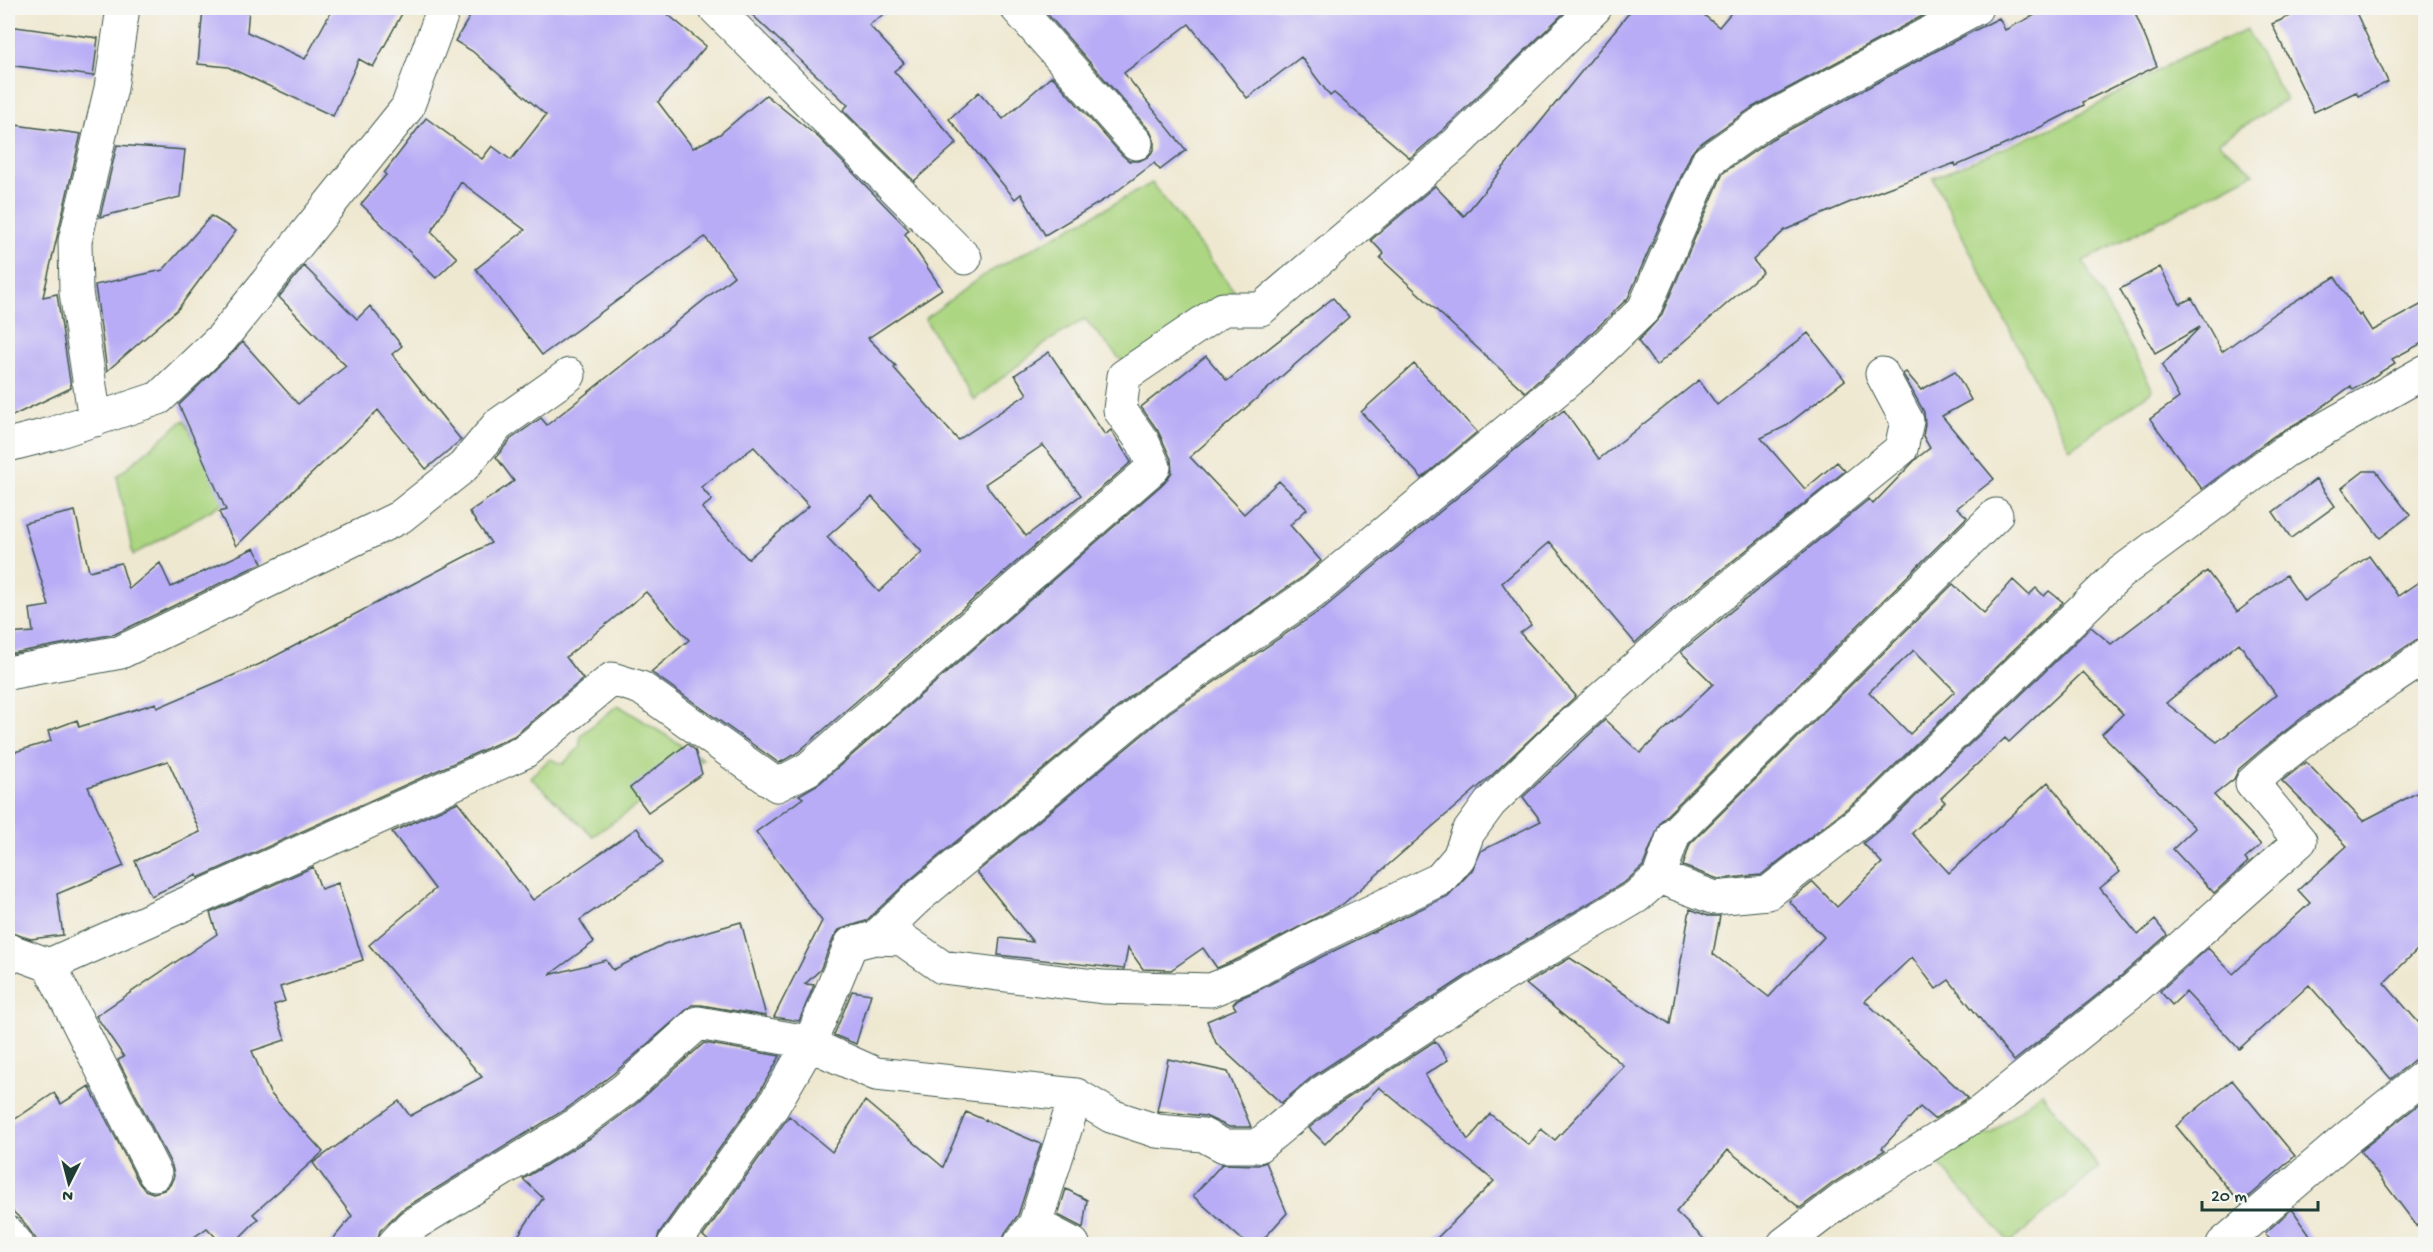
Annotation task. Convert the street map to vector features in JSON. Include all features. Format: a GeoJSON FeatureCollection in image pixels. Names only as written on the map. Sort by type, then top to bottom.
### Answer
{"type":"FeatureCollection","features":[{"type":"Feature","properties":{"kind":"street"},"geometry":{"type":"LineString","coordinates":[[95,420],[76,292],[75,241],[111,88],[123,8]]}},
{"type":"Feature","properties":{"kind":"street"},"geometry":{"type":"LineString","coordinates":[[8,445],[51,434],[159,398],[222,338],[407,108],[444,8]]}},
{"type":"Feature","properties":{"kind":"street"},"geometry":{"type":"LineString","coordinates":[[715,8],[965,258]]}},
{"type":"Feature","properties":{"kind":"street"},"geometry":{"type":"LineString","coordinates":[[1017,8],[1136,143]]}},
{"type":"Feature","properties":{"kind":"street"},"geometry":{"type":"LineString","coordinates":[[49,965],[524,752],[612,679],[641,688],[777,785],[808,769],[1154,467],[1143,442],[1120,410],[1124,376],[1223,309],[1262,309],[1457,143],[1595,8]]}},
{"type":"Feature","properties":{"kind":"street"},"geometry":{"type":"LineString","coordinates":[[875,938],[926,891],[1159,697],[1312,593],[1583,368],[1644,309],[1708,161],[1762,123],[1976,8]]}},
{"type":"Feature","properties":{"kind":"street"},"geometry":{"type":"LineString","coordinates":[[1659,877],[1715,898],[1768,893],[1876,809],[2120,573],[2285,451],[2426,371]]}},
{"type":"Feature","properties":{"kind":"street"},"geometry":{"type":"LineString","coordinates":[[674,1245],[773,1106],[810,1043],[851,944],[875,938],[902,939],[942,967],[1104,987],[1211,990],[1248,975],[1314,939],[1440,879],[1459,857],[1468,833],[1490,803],[1556,739],[1680,628],[1901,449],[1907,421],[1881,374]]}},
{"type":"Feature","properties":{"kind":"street"},"geometry":{"type":"LineString","coordinates":[[8,672],[120,652],[400,518],[463,466],[498,425],[569,375]]}},
{"type":"Feature","properties":{"kind":"street"},"geometry":{"type":"LineString","coordinates":[[394,1245],[411,1227],[588,1116],[625,1089],[698,1023],[810,1043],[876,1074],[1076,1095],[1111,1116],[1157,1131],[1203,1135],[1224,1146],[1258,1146],[1323,1092],[1474,993],[1636,897],[1659,877],[1674,834],[1996,514]]}},
{"type":"Feature","properties":{"kind":"street"},"geometry":{"type":"LineString","coordinates":[[1784,1245],[1843,1199],[1982,1111],[2133,990],[2300,841],[2252,783],[2281,756],[2307,737],[2426,656]]}},
{"type":"Feature","properties":{"kind":"street"},"geometry":{"type":"LineString","coordinates":[[8,950],[49,965],[155,1174]]}},
{"type":"Feature","properties":{"kind":"street"},"geometry":{"type":"LineString","coordinates":[[2223,1245],[2348,1137],[2426,1075]]}},
{"type":"Feature","properties":{"kind":"street"},"geometry":{"type":"LineString","coordinates":[[1073,1245],[1028,1234],[1076,1095]]}},
{"type":"Feature","properties":{"kind":"street"},"geometry":{"type":"LineString","coordinates":[[8,1233],[17,1245]]}},
{"type":"Feature","properties":{"kind":"green space"},"geometry":{"type":"Polygon","coordinates":[[[2247,30],[2286,100],[2218,142],[2254,173],[2083,261],[2153,390],[2070,449],[1933,178],[2070,120],[2188,54],[2247,30]]]}},
{"type":"Feature","properties":{"kind":"green space"},"geometry":{"type":"Polygon","coordinates":[[[1152,183],[1235,292],[1128,364],[1118,357],[1085,319],[1050,340],[974,400],[925,319],[982,276],[1152,183]]]}},
{"type":"Feature","properties":{"kind":"green space"},"geometry":{"type":"Polygon","coordinates":[[[184,420],[227,501],[133,555],[117,476],[184,420]]]}},
{"type":"Feature","properties":{"kind":"green space"},"geometry":{"type":"Polygon","coordinates":[[[618,705],[703,759],[593,836],[530,777],[550,759],[563,764],[579,748],[581,735],[618,705]]]}},
{"type":"Feature","properties":{"kind":"green space"},"geometry":{"type":"Polygon","coordinates":[[[2041,1092],[2099,1168],[2010,1243],[1936,1161],[1955,1142],[1992,1133],[2041,1092]]]}},
{"type":"Feature","properties":{"kind":"building"},"geometry":{"type":"Polygon","coordinates":[[[203,8],[249,8],[247,32],[305,59],[333,8],[405,8],[373,67],[359,59],[333,116],[228,67],[198,64],[203,8]]]}},
{"type":"Feature","properties":{"kind":"building"},"geometry":{"type":"Polygon","coordinates":[[[475,8],[660,8],[706,46],[658,102],[693,148],[720,134],[766,95],[819,138],[909,230],[905,234],[942,289],[868,338],[896,366],[894,368],[958,440],[1027,394],[1015,375],[1049,352],[1105,435],[1111,430],[1131,462],[797,753],[779,763],[651,672],[689,640],[646,592],[566,657],[583,679],[514,736],[198,878],[197,875],[151,896],[135,861],[200,832],[168,761],[88,787],[124,866],[57,894],[63,935],[31,939],[8,932],[8,754],[51,741],[48,731],[77,720],[79,727],[156,703],[157,708],[260,664],[491,543],[469,512],[514,481],[496,457],[511,439],[541,418],[547,425],[734,276],[705,237],[542,355],[476,269],[525,230],[461,182],[431,232],[457,258],[436,278],[361,204],[386,175],[384,173],[426,118],[482,159],[492,146],[511,160],[546,115],[472,51],[455,41],[475,8]],[[1043,445],[985,484],[1026,536],[1081,495],[1043,445]],[[754,447],[701,487],[712,500],[702,508],[748,559],[809,506],[754,447]],[[872,497],[827,537],[879,592],[922,552],[872,497]]]}},
{"type":"Feature","properties":{"kind":"building"},"geometry":{"type":"Polygon","coordinates":[[[745,8],[892,8],[869,25],[904,63],[894,71],[957,143],[914,181],[843,110],[848,105],[745,8]]]}},
{"type":"Feature","properties":{"kind":"building"},"geometry":{"type":"Polygon","coordinates":[[[1042,8],[1569,8],[1444,129],[1410,158],[1334,93],[1330,96],[1301,57],[1247,98],[1189,24],[1124,73],[1186,150],[1160,170],[1154,163],[1112,195],[1045,235],[1021,194],[1015,199],[949,119],[979,92],[1003,119],[1052,76],[1129,161],[1139,161],[1148,157],[1154,150],[1154,140],[1150,131],[1042,8]]]}},
{"type":"Feature","properties":{"kind":"building"},"geometry":{"type":"Polygon","coordinates":[[[1633,8],[1695,8],[1719,27],[1735,8],[1937,8],[1753,107],[1697,146],[1691,154],[1628,298],[1570,354],[1525,392],[1380,258],[1384,254],[1371,240],[1435,186],[1464,216],[1633,8]]]}},
{"type":"Feature","properties":{"kind":"building"},"geometry":{"type":"Polygon","coordinates":[[[2049,8],[2133,8],[2157,66],[2083,102],[2084,105],[2011,142],[1956,166],[1955,163],[1853,201],[1785,230],[1753,260],[1763,272],[1656,366],[1638,341],[1661,316],[1723,173],[1772,139],[1999,18],[2005,30],[2049,8]]]}},
{"type":"Feature","properties":{"kind":"building"},"geometry":{"type":"Polygon","coordinates":[[[2309,8],[2354,8],[2388,82],[2358,96],[2356,92],[2314,112],[2272,24],[2309,8]]]}},
{"type":"Feature","properties":{"kind":"building"},"geometry":{"type":"Polygon","coordinates":[[[8,26],[98,38],[93,76],[8,65],[8,26]]]}},
{"type":"Feature","properties":{"kind":"building"},"geometry":{"type":"Polygon","coordinates":[[[8,124],[81,134],[43,297],[57,294],[71,388],[8,418],[8,124]]]}},
{"type":"Feature","properties":{"kind":"building"},"geometry":{"type":"Polygon","coordinates":[[[117,145],[185,150],[180,197],[100,217],[117,145]]]}},
{"type":"Feature","properties":{"kind":"building"},"geometry":{"type":"Polygon","coordinates":[[[211,216],[236,231],[178,309],[107,371],[95,285],[163,270],[211,216]]]}},
{"type":"Feature","properties":{"kind":"building"},"geometry":{"type":"Polygon","coordinates":[[[304,266],[357,319],[370,306],[402,346],[392,354],[461,440],[426,469],[378,410],[236,546],[219,512],[226,510],[179,405],[243,342],[298,404],[346,366],[279,297],[304,266]]]}},
{"type":"Feature","properties":{"kind":"building"},"geometry":{"type":"Polygon","coordinates":[[[2160,267],[2180,304],[2192,298],[2222,352],[2275,313],[2335,277],[2359,316],[2361,314],[2372,331],[2426,302],[2426,341],[2392,359],[2395,363],[2353,390],[2351,386],[2311,415],[2274,436],[2202,489],[2150,419],[2179,398],[2162,366],[2200,327],[2155,353],[2120,289],[2160,267]]]}},
{"type":"Feature","properties":{"kind":"building"},"geometry":{"type":"Polygon","coordinates":[[[1333,298],[1349,317],[1190,457],[1244,514],[1279,481],[1307,509],[1290,525],[1321,561],[1301,578],[1147,683],[905,884],[866,921],[839,930],[820,970],[805,984],[814,985],[799,1021],[774,1017],[822,921],[756,832],[803,798],[799,795],[820,783],[1166,481],[1172,472],[1171,459],[1158,431],[1141,407],[1206,356],[1227,381],[1333,298]]]}},
{"type":"Feature","properties":{"kind":"building"},"geometry":{"type":"Polygon","coordinates":[[[1808,333],[1845,380],[1784,427],[1761,438],[1805,489],[1837,462],[1845,471],[1668,613],[1635,643],[1550,542],[1502,583],[1531,625],[1520,633],[1576,696],[1491,776],[1343,904],[1217,968],[1203,948],[1171,970],[1143,969],[1128,948],[1124,969],[998,955],[1000,938],[1033,942],[977,872],[1170,712],[1324,608],[1564,410],[1599,459],[1699,380],[1717,405],[1808,333]]]}},
{"type":"Feature","properties":{"kind":"building"},"geometry":{"type":"Polygon","coordinates":[[[1414,364],[1477,432],[1422,478],[1361,412],[1414,364]]]}},
{"type":"Feature","properties":{"kind":"building"},"geometry":{"type":"Polygon","coordinates":[[[1955,371],[1971,400],[1942,416],[1994,479],[1957,508],[1967,517],[1661,821],[1643,866],[1625,882],[1464,977],[1313,1076],[1281,1103],[1216,1043],[1207,1021],[1236,1009],[1233,1004],[1238,999],[1448,896],[1473,869],[1481,851],[1541,821],[1523,797],[1605,720],[1640,753],[1713,684],[1681,652],[1869,499],[1873,504],[1917,458],[1930,448],[1923,436],[1924,412],[1903,374],[1906,372],[1921,390],[1955,371]]]}},
{"type":"Feature","properties":{"kind":"building"},"geometry":{"type":"Polygon","coordinates":[[[2364,471],[2376,471],[2410,515],[2380,538],[2342,488],[2364,471]]]}},
{"type":"Feature","properties":{"kind":"building"},"geometry":{"type":"Polygon","coordinates":[[[2316,479],[2335,506],[2291,538],[2273,512],[2316,479]]]}},
{"type":"Feature","properties":{"kind":"building"},"geometry":{"type":"Polygon","coordinates":[[[75,511],[89,571],[121,563],[129,589],[160,563],[171,587],[254,548],[262,563],[115,634],[8,654],[8,634],[33,632],[30,609],[49,606],[24,523],[75,511]]]}},
{"type":"Feature","properties":{"kind":"building"},"geometry":{"type":"Polygon","coordinates":[[[2369,556],[2398,596],[2426,577],[2426,637],[2416,640],[2303,717],[2239,769],[2234,779],[2214,795],[2261,845],[2245,859],[2248,862],[2214,893],[2173,849],[2195,828],[2102,734],[2123,714],[2083,672],[2009,742],[2005,738],[1941,798],[1945,802],[1912,833],[1949,873],[2048,782],[2120,872],[2100,888],[2138,935],[2155,920],[2167,935],[2121,976],[2014,1061],[1949,980],[1936,989],[1912,957],[1865,1001],[1968,1098],[1934,1119],[1920,1107],[1882,1148],[1885,1150],[1833,1183],[1800,1208],[1728,1150],[1676,1212],[1710,1245],[1430,1245],[1494,1181],[1379,1087],[1325,1144],[1309,1128],[1334,1107],[1435,1041],[1448,1060],[1425,1075],[1468,1140],[1490,1114],[1529,1145],[1541,1129],[1555,1140],[1624,1066],[1526,984],[1570,958],[1670,1024],[1690,909],[1708,916],[1720,916],[1713,954],[1769,997],[1824,937],[1789,901],[1813,882],[1837,907],[1882,863],[1863,843],[1889,822],[2091,627],[2111,644],[2207,571],[2237,612],[2286,575],[2304,601],[2369,556]],[[2239,643],[2166,703],[2217,742],[2276,695],[2239,643]]]}},
{"type":"Feature","properties":{"kind":"building"},"geometry":{"type":"Polygon","coordinates":[[[2013,580],[2029,595],[2036,588],[2044,596],[2049,591],[2063,602],[1864,795],[1761,875],[1718,879],[1683,866],[1690,844],[1953,584],[1984,613],[2013,580]],[[1914,650],[1869,692],[1910,734],[1955,691],[1914,650]]]}},
{"type":"Feature","properties":{"kind":"building"},"geometry":{"type":"Polygon","coordinates":[[[687,744],[695,750],[702,774],[648,812],[630,788],[687,744]]]}},
{"type":"Feature","properties":{"kind":"building"},"geometry":{"type":"Polygon","coordinates":[[[2306,762],[2363,821],[2426,788],[2426,941],[2384,983],[2426,1031],[2426,1057],[2414,1060],[2391,1079],[2309,985],[2239,1049],[2186,992],[2172,1005],[2160,991],[2208,948],[2233,974],[2310,903],[2298,890],[2347,846],[2282,781],[2306,762]]]}},
{"type":"Feature","properties":{"kind":"building"},"geometry":{"type":"Polygon","coordinates":[[[458,802],[533,900],[637,828],[662,863],[580,920],[594,942],[549,975],[606,960],[613,970],[664,944],[741,922],[766,1016],[692,1005],[613,1074],[569,1107],[401,1210],[380,1231],[376,1245],[328,1245],[352,1216],[313,1163],[399,1101],[410,1116],[482,1077],[369,945],[435,889],[392,832],[458,802]]]}},
{"type":"Feature","properties":{"kind":"building"},"geometry":{"type":"Polygon","coordinates":[[[313,867],[321,889],[338,883],[363,960],[280,987],[285,1001],[274,1005],[285,1040],[252,1051],[270,1093],[323,1152],[253,1214],[258,1219],[232,1245],[223,1245],[207,1228],[183,1245],[40,1245],[23,1221],[8,1207],[8,1124],[54,1093],[61,1104],[89,1086],[139,1183],[145,1190],[153,1193],[164,1190],[170,1185],[174,1176],[172,1166],[118,1060],[124,1057],[96,1016],[217,934],[210,913],[313,867]]]}},
{"type":"Feature","properties":{"kind":"building"},"geometry":{"type":"Polygon","coordinates":[[[852,991],[871,994],[856,1044],[834,1035],[852,991]]]}},
{"type":"Feature","properties":{"kind":"building"},"geometry":{"type":"Polygon","coordinates":[[[704,1043],[780,1056],[757,1096],[659,1233],[656,1245],[512,1245],[543,1198],[523,1179],[589,1139],[636,1104],[704,1043]]]}},
{"type":"Feature","properties":{"kind":"building"},"geometry":{"type":"Polygon","coordinates":[[[1168,1059],[1228,1072],[1251,1127],[1229,1127],[1205,1116],[1157,1111],[1168,1059]]]}},
{"type":"Feature","properties":{"kind":"building"},"geometry":{"type":"Polygon","coordinates":[[[2232,1080],[2295,1156],[2241,1204],[2176,1126],[2232,1080]]]}},
{"type":"Feature","properties":{"kind":"building"},"geometry":{"type":"Polygon","coordinates":[[[2426,1099],[2426,1238],[2360,1151],[2426,1099]]]}},
{"type":"Feature","properties":{"kind":"building"},"geometry":{"type":"Polygon","coordinates":[[[865,1101],[943,1167],[966,1112],[1041,1144],[1018,1215],[1005,1233],[1002,1245],[713,1245],[703,1236],[789,1116],[832,1152],[865,1101]]]}},
{"type":"Feature","properties":{"kind":"building"},"geometry":{"type":"Polygon","coordinates":[[[1266,1162],[1287,1213],[1258,1245],[1248,1245],[1193,1196],[1222,1164],[1258,1165],[1266,1162]]]}},
{"type":"Feature","properties":{"kind":"building"},"geometry":{"type":"Polygon","coordinates":[[[1066,1189],[1087,1200],[1083,1228],[1058,1215],[1066,1189]]]}},
{"type":"Feature","properties":{"kind":"building"},"geometry":{"type":"Polygon","coordinates":[[[2292,1209],[2317,1245],[2274,1245],[2265,1233],[2292,1209]]]}}]}
